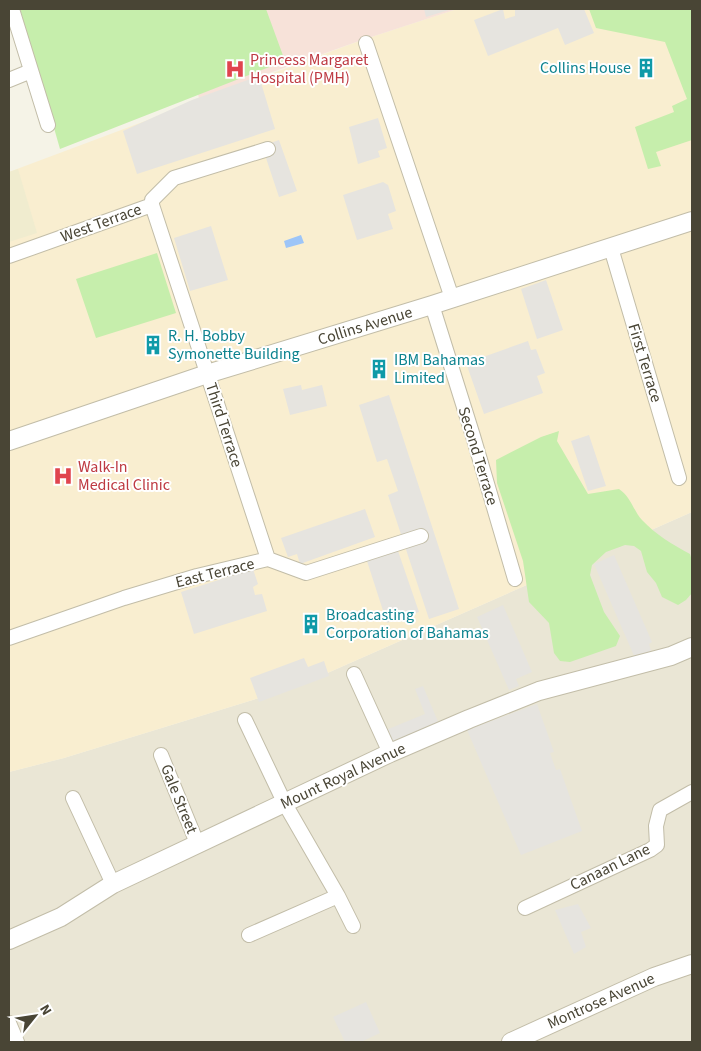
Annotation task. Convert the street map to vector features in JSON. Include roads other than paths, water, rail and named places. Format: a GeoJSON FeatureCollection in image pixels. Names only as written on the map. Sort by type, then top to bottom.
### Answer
{"type":"FeatureCollection","features":[{"type":"Feature","properties":{"kind":"street"},"geometry":{"type":"LineString","coordinates":[[11,11],[48,125]]}},
{"type":"Feature","properties":{"kind":"street"},"geometry":{"type":"LineString","coordinates":[[366,43],[452,298]]}},
{"type":"Feature","properties":{"kind":"street"},"geometry":{"type":"LineString","coordinates":[[9,80],[31,71]]}},
{"type":"Feature","properties":{"kind":"street","name":"West Terrace"},"geometry":{"type":"LineString","coordinates":[[9,256],[152,205],[152,200],[174,178],[268,149]]}},
{"type":"Feature","properties":{"kind":"street","name":"Third Terrace"},"geometry":{"type":"LineString","coordinates":[[152,205],[268,560]]}},
{"type":"Feature","properties":{"kind":"street","name":"Collins Avenue"},"geometry":{"type":"LineString","coordinates":[[9,441],[207,374],[432,305],[692,220]]}},
{"type":"Feature","properties":{"kind":"street","name":"First Terrace"},"geometry":{"type":"LineString","coordinates":[[611,248],[679,478]]}},
{"type":"Feature","properties":{"kind":"street","name":"Second Terrace"},"geometry":{"type":"LineString","coordinates":[[432,305],[515,579]]}},
{"type":"Feature","properties":{"kind":"street","name":"East Terrace"},"geometry":{"type":"LineString","coordinates":[[9,638],[124,598],[197,576],[268,560],[306,573],[421,536]]}},
{"type":"Feature","properties":{"kind":"street","name":"Mount Royal Avenue"},"geometry":{"type":"LineString","coordinates":[[9,940],[60,916],[113,884],[390,753],[539,691],[671,656],[692,647]]}},
{"type":"Feature","properties":{"kind":"street"},"geometry":{"type":"LineString","coordinates":[[354,674],[390,753]]}},
{"type":"Feature","properties":{"kind":"street"},"geometry":{"type":"LineString","coordinates":[[245,720],[285,804],[338,896],[352,926]]}},
{"type":"Feature","properties":{"kind":"street","name":"Gale Street"},"geometry":{"type":"LineString","coordinates":[[161,755],[197,844]]}},
{"type":"Feature","properties":{"kind":"street","name":"Canaan Lane"},"geometry":{"type":"LineString","coordinates":[[525,908],[650,850],[657,845],[656,826],[660,810],[692,792]]}},
{"type":"Feature","properties":{"kind":"street"},"geometry":{"type":"LineString","coordinates":[[73,798],[113,884]]}},
{"type":"Feature","properties":{"kind":"street"},"geometry":{"type":"LineString","coordinates":[[249,935],[338,896]]}},
{"type":"Feature","properties":{"kind":"street","name":"Montrose Avenue"},"geometry":{"type":"LineString","coordinates":[[511,1042],[654,977],[692,964]]}},
{"type":"Feature","properties":{"kind":"street"},"geometry":{"type":"LineString","coordinates":[[9,1023],[17,1042]]}},
{"type":"Feature","properties":{"kind":"water"},"geometry":{"type":"Polygon","coordinates":[[[301,235],[304,243],[286,248],[284,241],[301,235]]]}},
{"type":"Feature","properties":{"kind":"place","name":"Collins House"},"geometry":{"type":"Point","coordinates":[646,68]}},
{"type":"Feature","properties":{"kind":"place","name":"Princess Margaret Hospital (PMH)"},"geometry":{"type":"Point","coordinates":[235,69]}},
{"type":"Feature","properties":{"kind":"place","name":"R. H. Bobby Symonette Building"},"geometry":{"type":"Point","coordinates":[153,345]}},
{"type":"Feature","properties":{"kind":"place","name":"IBM Bahamas Limited"},"geometry":{"type":"Point","coordinates":[379,369]}},
{"type":"Feature","properties":{"kind":"place","name":"Walk-In Medical Clinic"},"geometry":{"type":"Point","coordinates":[63,476]}},
{"type":"Feature","properties":{"kind":"place","name":"Broadcasting Corporation of Bahamas"},"geometry":{"type":"Point","coordinates":[311,624]}}]}
